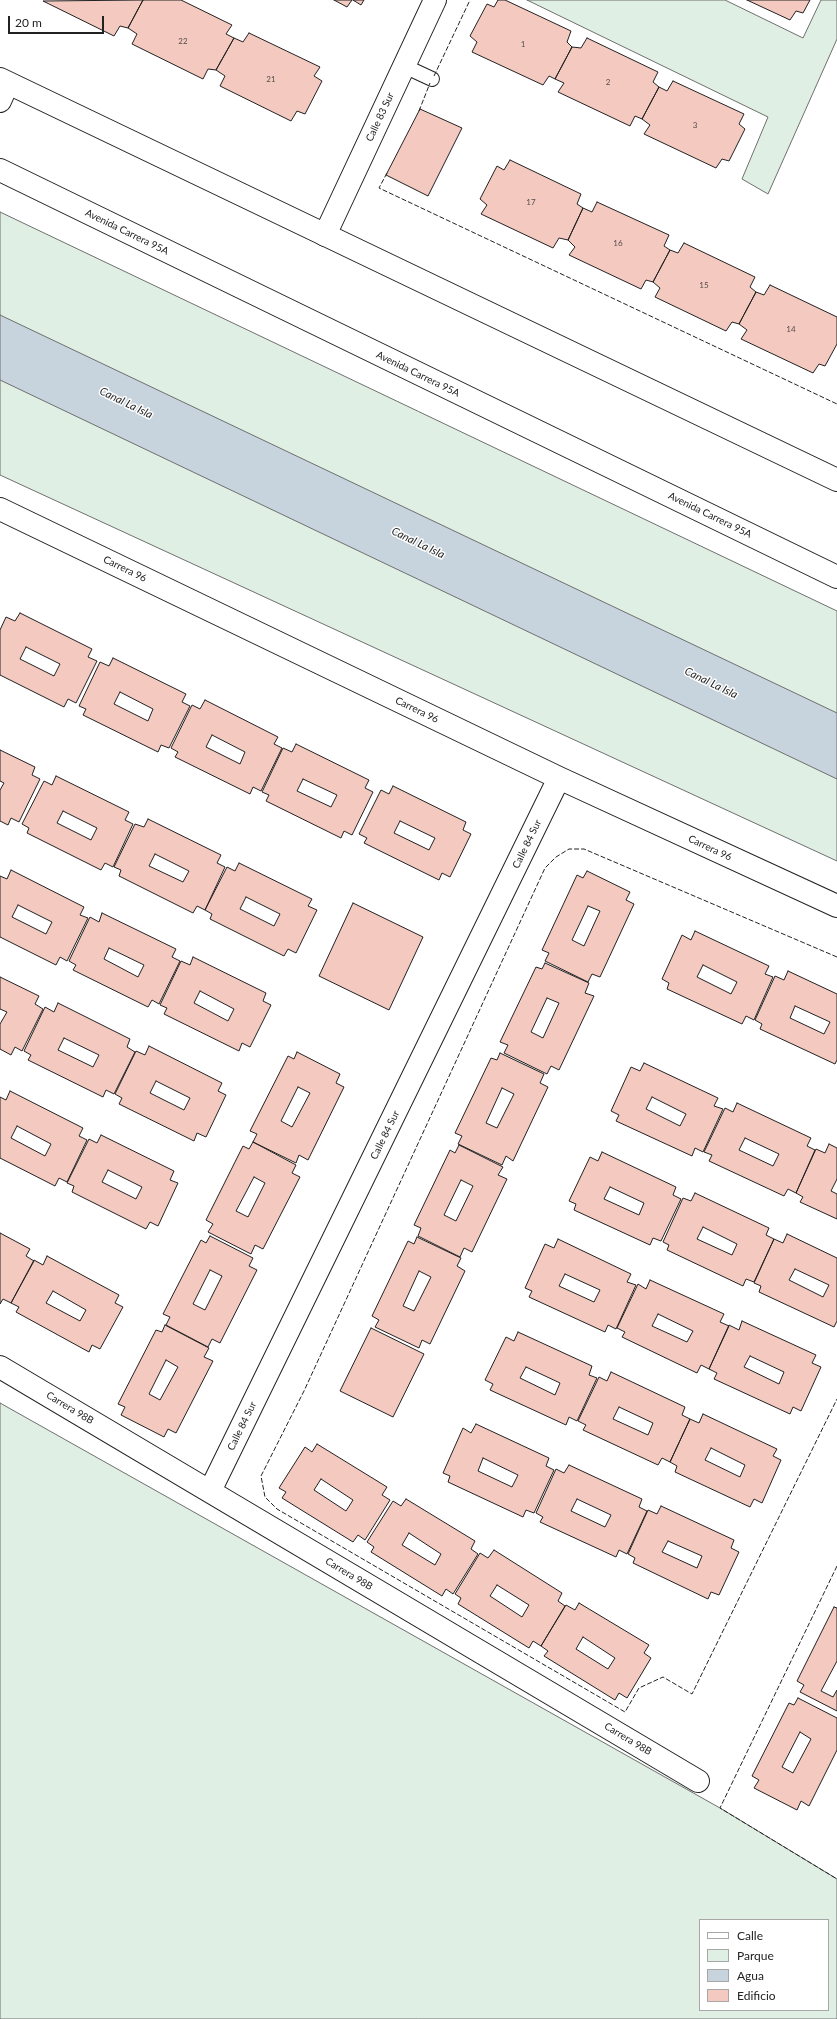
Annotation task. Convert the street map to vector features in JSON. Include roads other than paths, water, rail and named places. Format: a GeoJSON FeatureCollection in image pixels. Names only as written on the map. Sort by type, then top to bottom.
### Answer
{"type":"FeatureCollection","features":[{"type":"Feature","properties":{"kind":"street","name":"Calle 83 Sur"},"geometry":{"type":"LineString","coordinates":[[325,235],[435,0]]}},
{"type":"Feature","properties":{"kind":"street"},"geometry":{"type":"LineString","coordinates":[[3,88],[325,235],[837,480]]}},
{"type":"Feature","properties":{"kind":"street","name":"Avenida Carrera 95A"},"geometry":{"type":"LineString","coordinates":[[0,170],[837,577]]}},
{"type":"Feature","properties":{"kind":"street","name":"Carrera 96"},"geometry":{"type":"LineString","coordinates":[[0,509],[558,778],[837,906]]}},
{"type":"Feature","properties":{"kind":"street","name":"Calle 84 Sur"},"geometry":{"type":"LineString","coordinates":[[210,1491],[558,778]]}},
{"type":"Feature","properties":{"kind":"street","name":"Carrera 98B"},"geometry":{"type":"LineString","coordinates":[[0,1367],[698,1781]]}},
{"type":"Feature","properties":{"kind":"lane"},"geometry":{"type":"LineString","coordinates":[[404,66],[432,80]]}},
{"type":"Feature","properties":{"kind":"water","name":"Canal La Isla"},"geometry":{"type":"Polygon","coordinates":[[[0,315],[837,713],[837,779],[0,380],[0,315]]]}}]}
